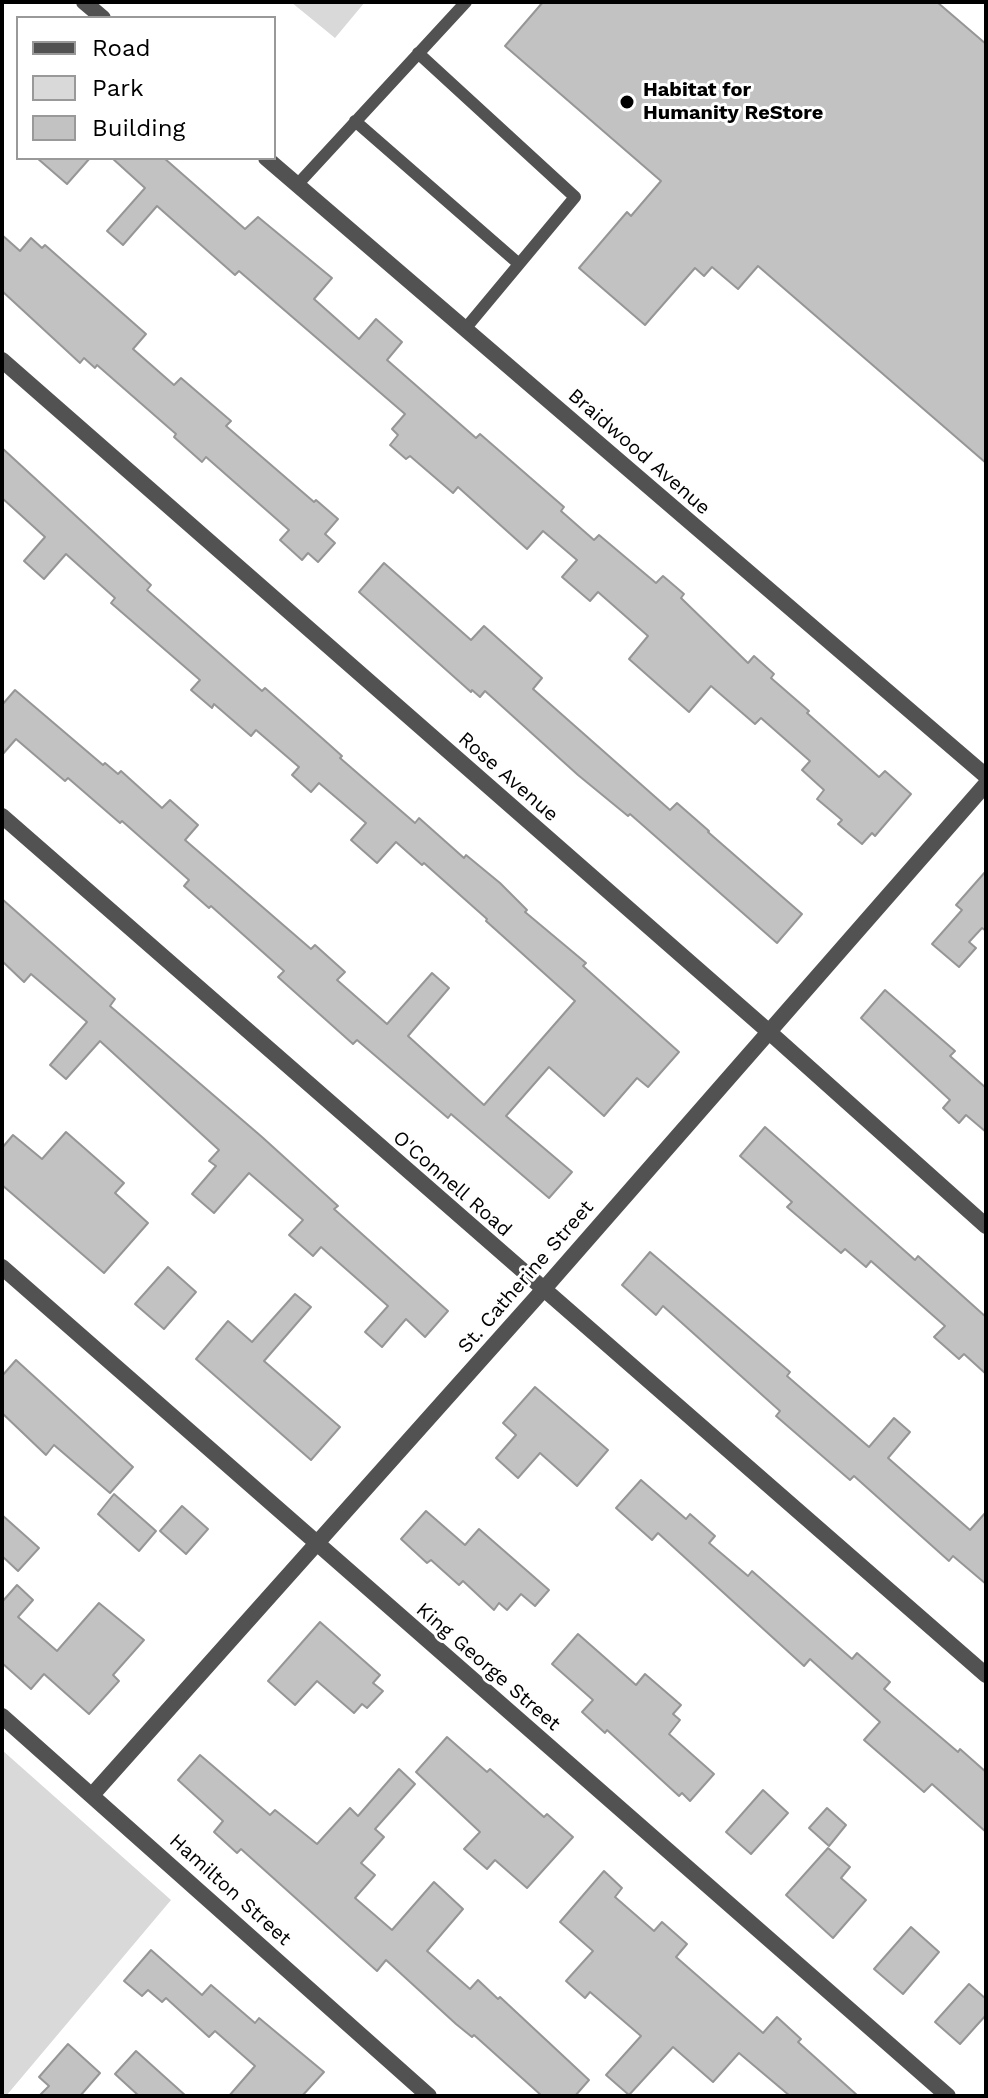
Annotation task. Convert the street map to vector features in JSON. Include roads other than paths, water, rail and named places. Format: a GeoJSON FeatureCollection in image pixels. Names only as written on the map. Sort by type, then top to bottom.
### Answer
{"type":"FeatureCollection","features":[{"type":"Feature","properties":{"kind":"street"},"geometry":{"type":"LineString","coordinates":[[84,2],[101,16]]}},
{"type":"Feature","properties":{"kind":"street","name":"Braidwood Avenue"},"geometry":{"type":"LineString","coordinates":[[268,160],[986,776]]}},
{"type":"Feature","properties":{"kind":"street","name":"Rose Avenue"},"geometry":{"type":"LineString","coordinates":[[2,360],[986,1226]]}},
{"type":"Feature","properties":{"kind":"street","name":"St. Catherine Street"},"geometry":{"type":"LineString","coordinates":[[93,1794],[543,1290],[986,784]]}},
{"type":"Feature","properties":{"kind":"street","name":"O'Connell Road"},"geometry":{"type":"LineString","coordinates":[[2,816],[986,1675]]}},
{"type":"Feature","properties":{"kind":"street","name":"King George Street"},"geometry":{"type":"LineString","coordinates":[[2,1267],[948,2096]]}},
{"type":"Feature","properties":{"kind":"street","name":"Hamilton Street"},"geometry":{"type":"LineString","coordinates":[[2,1716],[429,2096]]}},
{"type":"Feature","properties":{"kind":"lane"},"geometry":{"type":"LineString","coordinates":[[297,185],[466,2]]}},
{"type":"Feature","properties":{"kind":"lane"},"geometry":{"type":"LineString","coordinates":[[418,53],[575,197],[465,329]]}},
{"type":"Feature","properties":{"kind":"lane"},"geometry":{"type":"LineString","coordinates":[[355,121],[519,264]]}},
{"type":"Feature","properties":{"kind":"place","name":"Habitat for Humanity ReStore"},"geometry":{"type":"Point","coordinates":[627,102]}}]}
